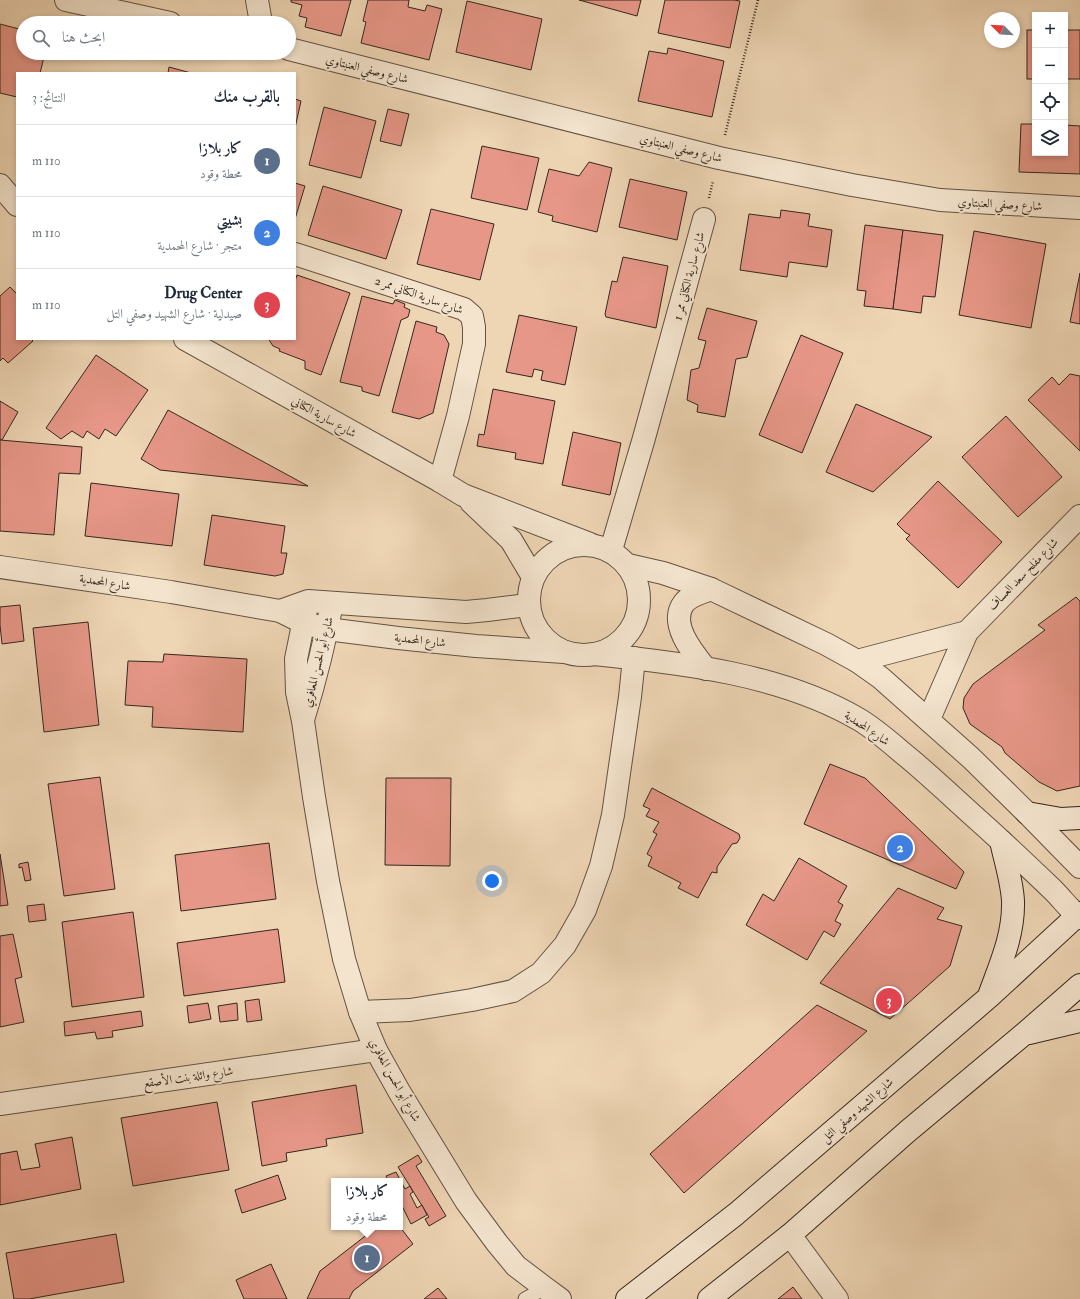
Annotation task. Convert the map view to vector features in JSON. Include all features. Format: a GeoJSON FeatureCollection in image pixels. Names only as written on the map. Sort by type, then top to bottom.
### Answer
{"type":"FeatureCollection","features":[{"type":"Feature","properties":{"kind":"street"},"geometry":{"type":"LineString","coordinates":[[66,0],[138,16]]}},
{"type":"Feature","properties":{"kind":"street"},"geometry":{"type":"LineString","coordinates":[[257,0],[259,16]]}},
{"type":"Feature","properties":{"kind":"street","name":"شارع وصفي العنبتاوي"},"geometry":{"type":"LineString","coordinates":[[296,51],[719,158],[852,185],[940,200],[1080,208]]}},
{"type":"Feature","properties":{"kind":"street"},"geometry":{"type":"LineString","coordinates":[[0,185],[16,204]]}},
{"type":"Feature","properties":{"kind":"street","name":"شارع سارية الكناني ممر 1"},"geometry":{"type":"LineString","coordinates":[[611,550],[646,431],[704,219]]}},
{"type":"Feature","properties":{"kind":"street","name":"شارع سارية الكناني ممر 2"},"geometry":{"type":"LineString","coordinates":[[296,254],[464,309],[472,316],[474,327],[474,344],[458,416],[440,481]]}},
{"type":"Feature","properties":{"kind":"street","name":"شارع سارية الكناني"},"geometry":{"type":"LineString","coordinates":[[187,340],[463,495],[590,544]]}},
{"type":"Feature","properties":{"kind":"street","name":"شارع سارية الكناني"},"geometry":{"type":"LineString","coordinates":[[463,495],[510,540],[533,577]]}},
{"type":"Feature","properties":{"kind":"street","name":"شارع مفلح سعد العساف"},"geometry":{"type":"LineString","coordinates":[[929,719],[967,632],[1080,516]]}},
{"type":"Feature","properties":{"kind":"street"},"geometry":{"type":"LineString","coordinates":[[576,544],[590,544],[611,550],[628,565],[637,581],[640,600],[636,619],[627,635],[612,648],[594,654],[579,655],[564,652],[553,646],[540,633],[531,617],[528,604],[529,590],[533,577],[540,565],[550,555],[563,548],[576,544]]}},
{"type":"Feature","properties":{"kind":"street"},"geometry":{"type":"LineString","coordinates":[[628,565],[657,572],[711,589],[826,644],[881,678],[929,719],[971,758],[1080,867]]}},
{"type":"Feature","properties":{"kind":"street","name":"شارع المحمدية"},"geometry":{"type":"LineString","coordinates":[[0,566],[171,592],[280,611],[304,623],[327,629],[476,646],[564,652]]}},
{"type":"Feature","properties":{"kind":"street"},"geometry":{"type":"LineString","coordinates":[[706,669],[685,639],[680,627],[679,615],[683,604],[691,597],[711,589]]}},
{"type":"Feature","properties":{"kind":"street","name":"شارع المحمدية"},"geometry":{"type":"LineString","coordinates":[[280,611],[308,601],[466,612],[528,604]]}},
{"type":"Feature","properties":{"kind":"street","name":"شارع أبو الحسن المعافري"},"geometry":{"type":"LineString","coordinates":[[308,601],[296,659],[297,692],[303,721],[328,881],[344,959],[360,1012],[376,1050],[400,1093],[466,1202],[516,1266],[552,1294]]}},
{"type":"Feature","properties":{"kind":"street","name":"شارع أبو الحسن المعافري"},"geometry":{"type":"LineString","coordinates":[[303,721],[314,683],[332,603]]}},
{"type":"Feature","properties":{"kind":"street"},"geometry":{"type":"LineString","coordinates":[[857,662],[967,632]]}},
{"type":"Feature","properties":{"kind":"street","name":"شارع المحمدية"},"geometry":{"type":"LineString","coordinates":[[594,654],[634,658],[706,669],[751,678],[793,690],[829,704],[860,721],[934,779],[1079,916]]}},
{"type":"Feature","properties":{"kind":"street"},"geometry":{"type":"LineString","coordinates":[[360,1012],[410,1010],[472,1000],[513,991],[541,973],[565,945],[585,910],[602,866],[613,815],[630,697],[634,658]]}},
{"type":"Feature","properties":{"kind":"street"},"geometry":{"type":"LineString","coordinates":[[1027,813],[1061,819],[1080,818]]}},
{"type":"Feature","properties":{"kind":"street"},"geometry":{"type":"LineString","coordinates":[[989,998],[1004,955],[1010,933],[1012,916],[1013,900],[1001,841]]}},
{"type":"Feature","properties":{"kind":"street","name":"شارع الشهيد وصفي التل"},"geometry":{"type":"LineString","coordinates":[[627,1299],[736,1214],[989,998],[1079,916]]}},
{"type":"Feature","properties":{"kind":"street"},"geometry":{"type":"LineString","coordinates":[[709,1299],[790,1234],[908,1131],[1080,985]]}},
{"type":"Feature","properties":{"kind":"street"},"geometry":{"type":"LineString","coordinates":[[1024,1034],[1052,1026],[1080,1021]]}},
{"type":"Feature","properties":{"kind":"street","name":"شارع وائلة بنت الأصقع"},"geometry":{"type":"LineString","coordinates":[[0,1104],[376,1050]]}},
{"type":"Feature","properties":{"kind":"street"},"geometry":{"type":"LineString","coordinates":[[790,1234],[837,1299]]}},
{"type":"Feature","properties":{"kind":"lane"},"geometry":{"type":"LineString","coordinates":[[525,1299],[552,1294]]}},
{"type":"Feature","properties":{"kind":"path","name":"شارع سارية الكناني ممر 1"},"geometry":{"type":"LineString","coordinates":[[704,219],[758,0]]}},
{"type":"Feature","properties":{"kind":"building"},"geometry":{"type":"Polygon","coordinates":[[[291,0],[351,0],[341,36],[305,27],[307,18],[299,16],[302,5],[291,2],[291,0]]]}},
{"type":"Feature","properties":{"kind":"building"},"geometry":{"type":"Polygon","coordinates":[[[368,0],[409,0],[408,7],[425,11],[427,5],[442,9],[429,60],[361,43],[366,22],[363,21],[368,0]]]}},
{"type":"Feature","properties":{"kind":"building"},"geometry":{"type":"Polygon","coordinates":[[[579,0],[641,0],[637,16],[579,0]]]}},
{"type":"Feature","properties":{"kind":"building"},"geometry":{"type":"Polygon","coordinates":[[[665,0],[740,1],[730,48],[658,33],[665,0]]]}},
{"type":"Feature","properties":{"kind":"building"},"geometry":{"type":"Polygon","coordinates":[[[467,1],[542,19],[531,70],[456,52],[467,1]]]}},
{"type":"Feature","properties":{"kind":"building"},"geometry":{"type":"Polygon","coordinates":[[[0,24],[16,28],[16,60],[43,60],[40,72],[16,72],[16,97],[0,93],[0,24]]]}},
{"type":"Feature","properties":{"kind":"building"},"geometry":{"type":"Polygon","coordinates":[[[1027,30],[1032,30],[1032,79],[1027,79],[1027,30]]]}},
{"type":"Feature","properties":{"kind":"building"},"geometry":{"type":"Polygon","coordinates":[[[1068,30],[1080,30],[1080,79],[1068,79],[1068,30]]]}},
{"type":"Feature","properties":{"kind":"building"},"geometry":{"type":"Polygon","coordinates":[[[668,48],[724,61],[712,117],[638,101],[649,51],[667,54],[668,48]]]}},
{"type":"Feature","properties":{"kind":"building"},"geometry":{"type":"Polygon","coordinates":[[[169,67],[187,72],[168,72],[169,67]]]}},
{"type":"Feature","properties":{"kind":"building"},"geometry":{"type":"Polygon","coordinates":[[[296,99],[301,101],[296,124],[296,99]]]}},
{"type":"Feature","properties":{"kind":"building"},"geometry":{"type":"Polygon","coordinates":[[[324,107],[376,121],[361,178],[309,165],[324,107]]]}},
{"type":"Feature","properties":{"kind":"building"},"geometry":{"type":"Polygon","coordinates":[[[388,109],[409,114],[401,146],[380,141],[388,109]]]}},
{"type":"Feature","properties":{"kind":"building"},"geometry":{"type":"Polygon","coordinates":[[[1021,124],[1032,124],[1032,156],[1068,156],[1068,125],[1080,126],[1080,174],[1019,172],[1021,124]]]}},
{"type":"Feature","properties":{"kind":"building"},"geometry":{"type":"Polygon","coordinates":[[[482,146],[539,158],[527,210],[471,198],[482,146]]]}},
{"type":"Feature","properties":{"kind":"building"},"geometry":{"type":"Polygon","coordinates":[[[589,162],[612,168],[597,232],[552,221],[553,216],[538,212],[549,169],[579,176],[589,162]]]}},
{"type":"Feature","properties":{"kind":"building"},"geometry":{"type":"Polygon","coordinates":[[[630,179],[687,192],[677,240],[619,227],[630,179]]]}},
{"type":"Feature","properties":{"kind":"building"},"geometry":{"type":"Polygon","coordinates":[[[296,183],[305,186],[296,216],[296,183]]]}},
{"type":"Feature","properties":{"kind":"building"},"geometry":{"type":"Polygon","coordinates":[[[323,186],[402,210],[386,259],[308,235],[323,186]]]}},
{"type":"Feature","properties":{"kind":"building"},"geometry":{"type":"Polygon","coordinates":[[[431,209],[494,224],[480,280],[417,264],[431,209]]]}},
{"type":"Feature","properties":{"kind":"building"},"geometry":{"type":"Polygon","coordinates":[[[781,210],[810,214],[808,226],[832,230],[827,267],[789,262],[787,277],[740,270],[749,214],[780,218],[781,210]]]}},
{"type":"Feature","properties":{"kind":"building"},"geometry":{"type":"Polygon","coordinates":[[[865,225],[903,230],[893,309],[864,306],[866,291],[857,290],[865,225]]]}},
{"type":"Feature","properties":{"kind":"building"},"geometry":{"type":"Polygon","coordinates":[[[903,230],[943,235],[935,297],[923,296],[921,313],[893,309],[903,230]]]}},
{"type":"Feature","properties":{"kind":"building"},"geometry":{"type":"Polygon","coordinates":[[[974,231],[1046,244],[1031,328],[959,315],[974,231]]]}},
{"type":"Feature","properties":{"kind":"building"},"geometry":{"type":"Polygon","coordinates":[[[623,257],[668,266],[656,328],[606,317],[605,314],[612,281],[617,282],[623,257]]]}},
{"type":"Feature","properties":{"kind":"building"},"geometry":{"type":"Polygon","coordinates":[[[1080,273],[1080,324],[1070,322],[1080,273]]]}},
{"type":"Feature","properties":{"kind":"building"},"geometry":{"type":"Polygon","coordinates":[[[297,275],[350,293],[321,375],[305,369],[305,361],[279,351],[280,349],[273,346],[269,340],[296,340],[297,275]]]}},
{"type":"Feature","properties":{"kind":"building"},"geometry":{"type":"Polygon","coordinates":[[[10,287],[16,293],[16,340],[33,341],[8,363],[3,358],[0,361],[0,296],[10,287]]]}},
{"type":"Feature","properties":{"kind":"building"},"geometry":{"type":"Polygon","coordinates":[[[362,296],[393,304],[395,300],[405,304],[404,307],[410,310],[408,317],[401,320],[379,396],[362,391],[362,387],[340,382],[362,296]]]}},
{"type":"Feature","properties":{"kind":"building"},"geometry":{"type":"Polygon","coordinates":[[[707,308],[757,321],[747,357],[736,359],[725,417],[697,412],[698,405],[687,400],[691,370],[699,368],[706,341],[698,339],[707,308]]]}},
{"type":"Feature","properties":{"kind":"building"},"geometry":{"type":"Polygon","coordinates":[[[519,315],[577,327],[565,385],[541,380],[543,371],[534,369],[532,377],[506,372],[519,315]]]}},
{"type":"Feature","properties":{"kind":"building"},"geometry":{"type":"Polygon","coordinates":[[[416,321],[437,327],[436,332],[444,335],[449,344],[433,413],[419,419],[392,412],[416,321]]]}},
{"type":"Feature","properties":{"kind":"building"},"geometry":{"type":"Polygon","coordinates":[[[801,335],[843,353],[802,453],[759,435],[801,335]]]}},
{"type":"Feature","properties":{"kind":"building"},"geometry":{"type":"Polygon","coordinates":[[[96,355],[148,390],[116,436],[105,429],[99,439],[87,431],[83,438],[72,431],[61,439],[46,428],[96,355]]]}},
{"type":"Feature","properties":{"kind":"building"},"geometry":{"type":"Polygon","coordinates":[[[1070,374],[1080,376],[1080,451],[1028,400],[1052,377],[1059,385],[1070,374]]]}},
{"type":"Feature","properties":{"kind":"building"},"geometry":{"type":"Polygon","coordinates":[[[493,389],[555,401],[543,464],[515,459],[516,453],[477,446],[479,434],[484,435],[493,389]]]}},
{"type":"Feature","properties":{"kind":"building"},"geometry":{"type":"Polygon","coordinates":[[[0,401],[18,412],[2,440],[0,439],[0,401]]]}},
{"type":"Feature","properties":{"kind":"building"},"geometry":{"type":"Polygon","coordinates":[[[856,404],[932,437],[873,492],[826,472],[856,404]]]}},
{"type":"Feature","properties":{"kind":"building"},"geometry":{"type":"Polygon","coordinates":[[[168,410],[308,486],[160,470],[141,459],[168,410]]]}},
{"type":"Feature","properties":{"kind":"building"},"geometry":{"type":"Polygon","coordinates":[[[1006,416],[1062,477],[1018,517],[962,457],[1006,416]]]}},
{"type":"Feature","properties":{"kind":"building"},"geometry":{"type":"Polygon","coordinates":[[[573,432],[621,443],[610,495],[562,485],[573,432]]]}},
{"type":"Feature","properties":{"kind":"building"},"geometry":{"type":"Polygon","coordinates":[[[0,440],[82,447],[80,474],[59,473],[54,535],[0,531],[0,440]]]}},
{"type":"Feature","properties":{"kind":"building"},"geometry":{"type":"Polygon","coordinates":[[[938,481],[1002,542],[958,588],[906,539],[910,535],[897,524],[938,481]]]}},
{"type":"Feature","properties":{"kind":"building"},"geometry":{"type":"Polygon","coordinates":[[[91,483],[179,494],[172,546],[85,536],[91,483]]]}},
{"type":"Feature","properties":{"kind":"building"},"geometry":{"type":"Polygon","coordinates":[[[212,515],[285,526],[281,553],[287,553],[283,574],[275,576],[204,565],[212,515]]]}},
{"type":"Feature","properties":{"kind":"building"},"geometry":{"type":"Polygon","coordinates":[[[1076,597],[1080,601],[1080,786],[1057,791],[1039,782],[1005,753],[1002,747],[970,724],[963,708],[964,698],[973,684],[1045,630],[1038,625],[1076,597]]]}},
{"type":"Feature","properties":{"kind":"building"},"geometry":{"type":"Polygon","coordinates":[[[20,605],[24,641],[2,644],[0,607],[20,605]]]}},
{"type":"Feature","properties":{"kind":"building"},"geometry":{"type":"Polygon","coordinates":[[[88,622],[99,725],[44,732],[33,628],[88,622]]]}},
{"type":"Feature","properties":{"kind":"building"},"geometry":{"type":"Polygon","coordinates":[[[164,654],[247,659],[243,732],[152,727],[153,707],[125,705],[128,661],[163,662],[164,654]]]}},
{"type":"Feature","properties":{"kind":"building"},"geometry":{"type":"Polygon","coordinates":[[[830,764],[865,778],[964,872],[956,889],[804,824],[830,764]]]}},
{"type":"Feature","properties":{"kind":"building"},"geometry":{"type":"Polygon","coordinates":[[[100,777],[115,889],[64,896],[48,784],[100,777]]]}},
{"type":"Feature","properties":{"kind":"building"},"geometry":{"type":"Polygon","coordinates":[[[386,778],[451,778],[450,866],[385,865],[386,778]]]}},
{"type":"Feature","properties":{"kind":"building"},"geometry":{"type":"Polygon","coordinates":[[[652,788],[739,834],[740,838],[737,843],[732,844],[717,867],[717,873],[712,872],[698,898],[678,888],[681,883],[648,866],[652,857],[647,854],[657,834],[653,832],[659,822],[646,816],[650,809],[643,806],[652,788]]]}},
{"type":"Feature","properties":{"kind":"building"},"geometry":{"type":"Polygon","coordinates":[[[269,843],[276,899],[181,911],[175,855],[269,843]]]}},
{"type":"Feature","properties":{"kind":"building"},"geometry":{"type":"Polygon","coordinates":[[[0,854],[8,905],[0,906],[0,854]]]}},
{"type":"Feature","properties":{"kind":"building"},"geometry":{"type":"Polygon","coordinates":[[[799,858],[847,886],[838,902],[843,905],[835,921],[841,924],[834,937],[824,931],[807,960],[746,925],[763,894],[774,901],[799,858]]]}},
{"type":"Feature","properties":{"kind":"building"},"geometry":{"type":"Polygon","coordinates":[[[28,862],[31,880],[25,881],[22,867],[19,868],[19,864],[28,862]]]}},
{"type":"Feature","properties":{"kind":"building"},"geometry":{"type":"Polygon","coordinates":[[[898,888],[944,908],[937,919],[962,926],[950,966],[890,1019],[820,983],[898,888]]]}},
{"type":"Feature","properties":{"kind":"building"},"geometry":{"type":"Polygon","coordinates":[[[44,904],[46,920],[29,922],[27,906],[44,904]]]}},
{"type":"Feature","properties":{"kind":"building"},"geometry":{"type":"Polygon","coordinates":[[[133,912],[144,997],[72,1007],[62,922],[133,912]]]}},
{"type":"Feature","properties":{"kind":"building"},"geometry":{"type":"Polygon","coordinates":[[[278,929],[285,982],[184,996],[177,943],[278,929]]]}},
{"type":"Feature","properties":{"kind":"building"},"geometry":{"type":"Polygon","coordinates":[[[13,934],[22,977],[15,979],[24,1022],[0,1027],[0,936],[13,934]]]}},
{"type":"Feature","properties":{"kind":"building"},"geometry":{"type":"Polygon","coordinates":[[[259,999],[262,1020],[247,1022],[245,1001],[259,999]]]}},
{"type":"Feature","properties":{"kind":"building"},"geometry":{"type":"Polygon","coordinates":[[[208,1003],[211,1019],[189,1023],[187,1006],[208,1003]]]}},
{"type":"Feature","properties":{"kind":"building"},"geometry":{"type":"Polygon","coordinates":[[[237,1003],[238,1020],[220,1022],[218,1006],[237,1003]]]}},
{"type":"Feature","properties":{"kind":"building"},"geometry":{"type":"Polygon","coordinates":[[[817,1005],[867,1031],[684,1193],[650,1154],[817,1005]]]}},
{"type":"Feature","properties":{"kind":"building"},"geometry":{"type":"Polygon","coordinates":[[[141,1011],[143,1026],[112,1031],[113,1037],[97,1039],[95,1032],[65,1036],[64,1022],[141,1011]]]}},
{"type":"Feature","properties":{"kind":"building"},"geometry":{"type":"Polygon","coordinates":[[[356,1085],[363,1133],[326,1139],[327,1146],[286,1153],[287,1161],[262,1166],[252,1102],[356,1085]]]}},
{"type":"Feature","properties":{"kind":"building"},"geometry":{"type":"Polygon","coordinates":[[[217,1102],[229,1170],[133,1186],[121,1118],[217,1102]]]}},
{"type":"Feature","properties":{"kind":"building"},"geometry":{"type":"Polygon","coordinates":[[[72,1137],[81,1189],[0,1205],[0,1154],[17,1151],[21,1170],[40,1167],[35,1144],[72,1137]]]}},
{"type":"Feature","properties":{"kind":"building"},"geometry":{"type":"Polygon","coordinates":[[[418,1155],[422,1162],[416,1166],[446,1216],[429,1226],[425,1219],[429,1217],[398,1167],[418,1155]]]}},
{"type":"Feature","properties":{"kind":"building"},"geometry":{"type":"Polygon","coordinates":[[[396,1172],[399,1178],[387,1178],[386,1176],[396,1172]]]}},
{"type":"Feature","properties":{"kind":"building"},"geometry":{"type":"Polygon","coordinates":[[[278,1175],[286,1199],[242,1213],[235,1190],[278,1175]]]}},
{"type":"Feature","properties":{"kind":"building"},"geometry":{"type":"Polygon","coordinates":[[[403,1185],[405,1189],[410,1186],[413,1192],[410,1194],[417,1208],[422,1205],[427,1215],[411,1224],[403,1208],[403,1185]]]}},
{"type":"Feature","properties":{"kind":"building"},"geometry":{"type":"Polygon","coordinates":[[[373,1230],[402,1230],[413,1244],[353,1291],[349,1299],[307,1299],[320,1271],[373,1230]]]}},
{"type":"Feature","properties":{"kind":"building"},"geometry":{"type":"Polygon","coordinates":[[[116,1234],[124,1282],[29,1299],[14,1299],[6,1253],[116,1234]]]}},
{"type":"Feature","properties":{"kind":"building"},"geometry":{"type":"Polygon","coordinates":[[[271,1264],[287,1299],[244,1299],[236,1280],[271,1264]]]}},
{"type":"Feature","properties":{"kind":"building"},"geometry":{"type":"Polygon","coordinates":[[[793,1287],[802,1299],[778,1299],[793,1287]]]}},
{"type":"Feature","properties":{"kind":"building"},"geometry":{"type":"Polygon","coordinates":[[[438,1288],[447,1299],[424,1299],[438,1288]]]}},
{"type":"Feature","properties":{"kind":"place","name":"بشيتي"},"geometry":{"type":"Point","coordinates":[900,848]}},
{"type":"Feature","properties":{"kind":"place","name":"Drug Center"},"geometry":{"type":"Point","coordinates":[889,1001]}},
{"type":"Feature","properties":{"kind":"place","name":"كار بلازا"},"geometry":{"type":"Point","coordinates":[367,1258]}}]}
